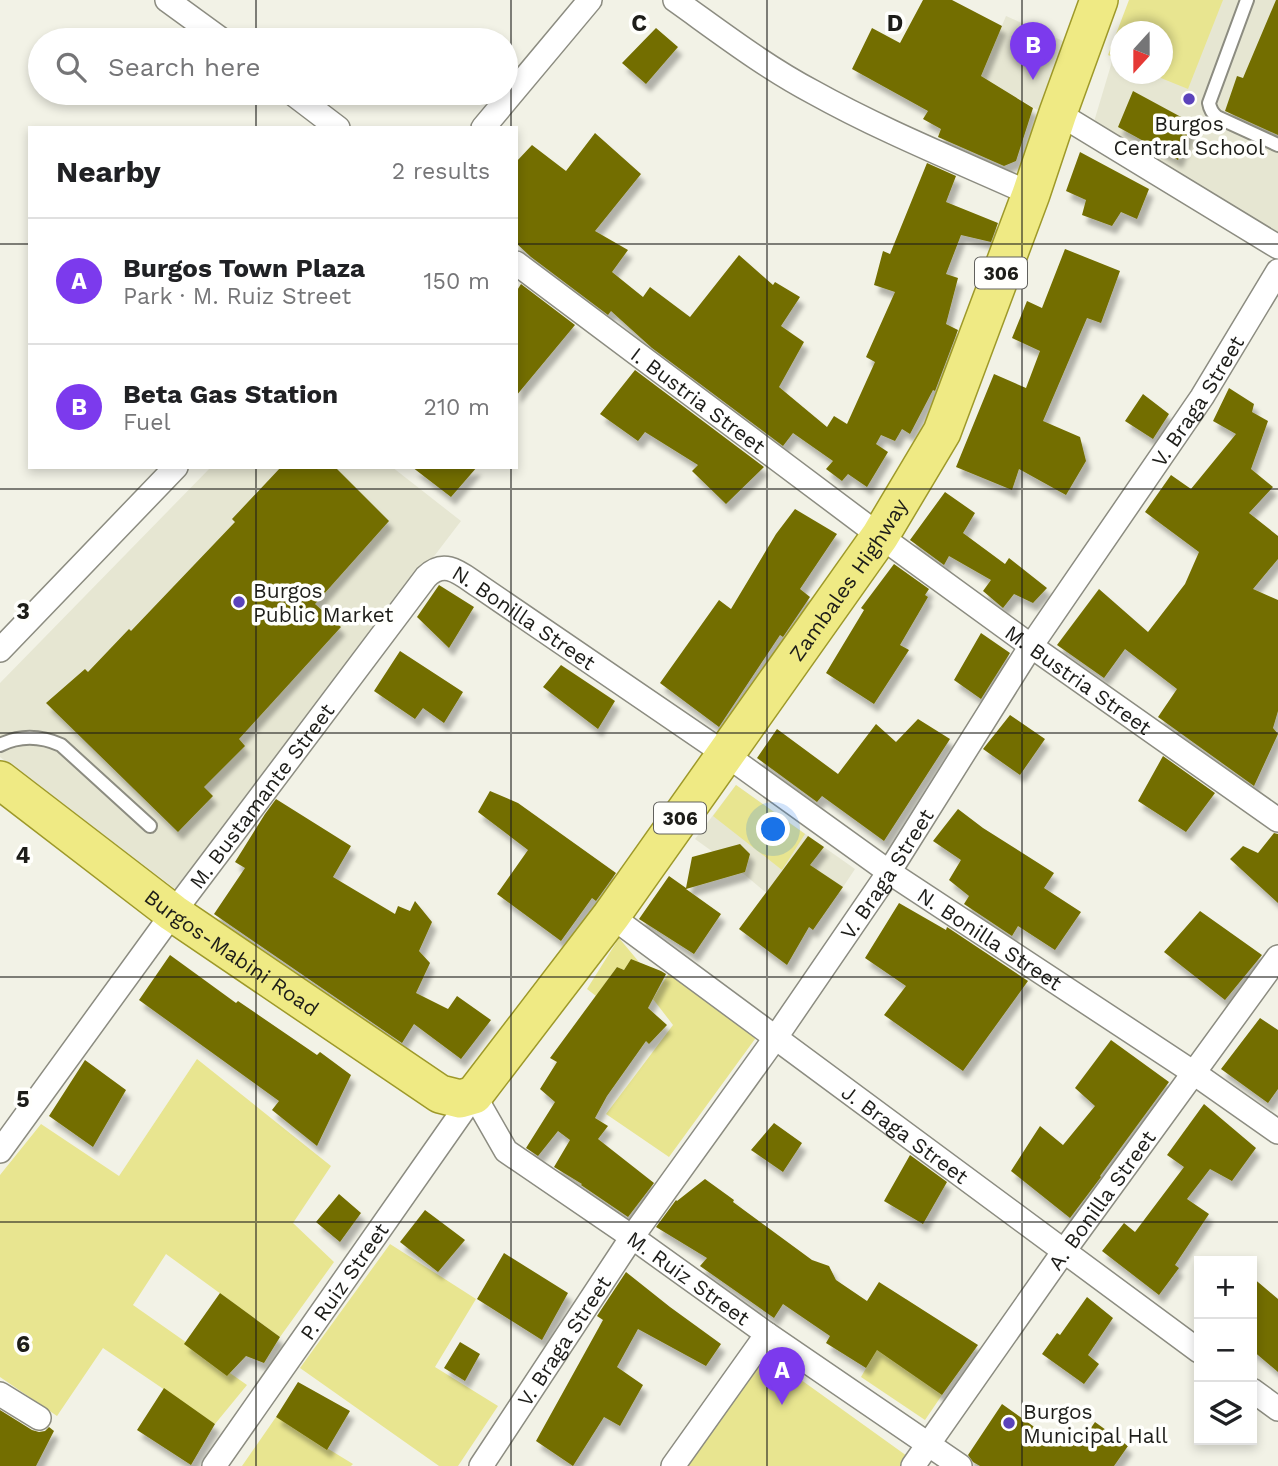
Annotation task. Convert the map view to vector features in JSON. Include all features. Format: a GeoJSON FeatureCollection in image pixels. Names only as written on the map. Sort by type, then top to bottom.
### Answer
{"type":"FeatureCollection","features":[{"type":"Feature","properties":{"kind":"main road","name":"Zambales Highway"},"geometry":{"type":"LineString","coordinates":[[474,1095],[611,916],[880,536],[942,432],[1031,194],[1099,0]]}},
{"type":"Feature","properties":{"kind":"main road","name":"Burgos-Mabini Road"},"geometry":{"type":"LineString","coordinates":[[0,780],[173,913],[440,1094],[460,1099],[474,1095]]}},
{"type":"Feature","properties":{"kind":"street"},"geometry":{"type":"LineString","coordinates":[[167,0],[206,28]]}},
{"type":"Feature","properties":{"kind":"street"},"geometry":{"type":"LineString","coordinates":[[518,87],[590,0]]}},
{"type":"Feature","properties":{"kind":"street"},"geometry":{"type":"LineString","coordinates":[[675,0],[762,62],[812,92],[872,123],[1031,194]]}},
{"type":"Feature","properties":{"kind":"street"},"geometry":{"type":"LineString","coordinates":[[308,105],[335,126]]}},
{"type":"Feature","properties":{"kind":"street"},"geometry":{"type":"LineString","coordinates":[[486,126],[503,105]]}},
{"type":"Feature","properties":{"kind":"street"},"geometry":{"type":"LineString","coordinates":[[1058,113],[1278,247]]}},
{"type":"Feature","properties":{"kind":"street","name":"I. Bustria Street"},"geometry":{"type":"LineString","coordinates":[[518,264],[880,536]]}},
{"type":"Feature","properties":{"kind":"street","name":"V. Braga Street"},"geometry":{"type":"LineString","coordinates":[[481,1466],[632,1237],[776,1037],[889,872],[1031,646],[1202,397],[1278,271]]}},
{"type":"Feature","properties":{"kind":"street"},"geometry":{"type":"LineString","coordinates":[[0,650],[174,469]]}},
{"type":"Feature","properties":{"kind":"street","name":"M. Bustria Street"},"geometry":{"type":"LineString","coordinates":[[880,536],[1278,820]]}},
{"type":"Feature","properties":{"kind":"street","name":"N. Bonilla Street"},"geometry":{"type":"LineString","coordinates":[[426,577],[440,568],[449,568],[461,574],[724,754],[889,872],[1194,1073],[1278,1132]]}},
{"type":"Feature","properties":{"kind":"street","name":"M. Bustamante Street"},"geometry":{"type":"LineString","coordinates":[[0,1151],[173,913],[426,577]]}},
{"type":"Feature","properties":{"kind":"street","name":"J. Braga Street"},"geometry":{"type":"LineString","coordinates":[[611,916],[1194,1347]]}},
{"type":"Feature","properties":{"kind":"street","name":"A. Bonilla Street"},"geometry":{"type":"LineString","coordinates":[[913,1466],[1064,1251],[1278,957]]}},
{"type":"Feature","properties":{"kind":"street","name":"M. Ruiz Street"},"geometry":{"type":"LineString","coordinates":[[474,1095],[506,1151],[632,1237],[766,1334],[960,1466]]}},
{"type":"Feature","properties":{"kind":"street","name":"P. Ruiz Street"},"geometry":{"type":"LineString","coordinates":[[214,1466],[474,1095]]}},
{"type":"Feature","properties":{"kind":"street"},"geometry":{"type":"LineString","coordinates":[[673,1466],[766,1334]]}},
{"type":"Feature","properties":{"kind":"street"},"geometry":{"type":"LineString","coordinates":[[0,1394],[39,1419]]}},
{"type":"Feature","properties":{"kind":"street"},"geometry":{"type":"LineString","coordinates":[[1257,1394],[1278,1409]]}},
{"type":"Feature","properties":{"kind":"lane"},"geometry":{"type":"LineString","coordinates":[[1247,0],[1209,103],[1210,108],[1217,117],[1278,145]]}},
{"type":"Feature","properties":{"kind":"lane"},"geometry":{"type":"LineString","coordinates":[[0,745],[27,737],[46,738],[61,745],[150,826]]}},
{"type":"Feature","properties":{"kind":"shaded area"},"geometry":{"type":"Polygon","coordinates":[[[1129,0],[1223,0],[1188,89],[1173,83],[1173,21],[1121,21],[1129,0]]]}},
{"type":"Feature","properties":{"kind":"shaded area","name":"Burgos Central School"},"geometry":{"type":"Polygon","coordinates":[[[1131,0],[1278,0],[1278,237],[1093,125],[1110,68],[1110,84],[1173,84],[1173,21],[1151,21],[1131,0]]]}},
{"type":"Feature","properties":{"kind":"shaded area"},"geometry":{"type":"Polygon","coordinates":[[[1006,16],[1070,44],[1044,114],[981,76],[1006,16]]]}},
{"type":"Feature","properties":{"kind":"shaded area","name":"Burgos Public Market"},"geometry":{"type":"Polygon","coordinates":[[[209,469],[395,469],[461,521],[178,891],[0,757],[0,683],[209,469]]]}},
{"type":"Feature","properties":{"kind":"shaded area"},"geometry":{"type":"Polygon","coordinates":[[[736,785],[855,869],[843,887],[788,911],[745,875],[695,839],[736,785]]]}},
{"type":"Feature","properties":{"kind":"shaded area"},"geometry":{"type":"Polygon","coordinates":[[[736,785],[805,834],[782,870],[713,816],[736,785]]]}},
{"type":"Feature","properties":{"kind":"shaded area"},"geometry":{"type":"Polygon","coordinates":[[[619,938],[639,962],[631,959],[624,970],[617,967],[596,996],[587,989],[619,938]]]}},
{"type":"Feature","properties":{"kind":"shaded area"},"geometry":{"type":"Polygon","coordinates":[[[675,963],[763,1028],[669,1157],[606,1114],[673,1025],[653,999],[675,963]]]}},
{"type":"Feature","properties":{"kind":"shaded area"},"geometry":{"type":"Polygon","coordinates":[[[197,1059],[331,1166],[293,1223],[334,1262],[280,1337],[166,1254],[133,1305],[247,1385],[215,1424],[103,1348],[57,1416],[0,1377],[0,1175],[41,1124],[119,1176],[197,1059]]]}},
{"type":"Feature","properties":{"kind":"shaded area"},"geometry":{"type":"Polygon","coordinates":[[[390,1244],[476,1299],[435,1367],[498,1406],[458,1466],[439,1466],[300,1368],[390,1244]]]}},
{"type":"Feature","properties":{"kind":"shaded area"},"geometry":{"type":"Polygon","coordinates":[[[906,1299],[924,1311],[894,1361],[942,1395],[925,1420],[861,1377],[906,1299]]]}},
{"type":"Feature","properties":{"kind":"shaded area"},"geometry":{"type":"Polygon","coordinates":[[[765,1354],[907,1456],[900,1466],[684,1466],[765,1354]]]}},
{"type":"Feature","properties":{"kind":"shaded area"},"geometry":{"type":"Polygon","coordinates":[[[276,1417],[353,1464],[242,1466],[276,1417]]]}},
{"type":"Feature","properties":{"kind":"building"},"geometry":{"type":"Polygon","coordinates":[[[923,0],[952,0],[1002,26],[981,76],[1033,108],[1016,161],[1004,166],[938,137],[941,129],[923,119],[928,111],[852,69],[872,28],[900,43],[923,0]]]}},
{"type":"Feature","properties":{"kind":"building"},"geometry":{"type":"Polygon","coordinates":[[[1276,0],[1278,135],[1225,111],[1237,76],[1243,78],[1276,0]]]}},
{"type":"Feature","properties":{"kind":"building"},"geometry":{"type":"Polygon","coordinates":[[[656,28],[678,47],[646,84],[622,63],[656,28]]]}},
{"type":"Feature","properties":{"kind":"building"},"geometry":{"type":"Polygon","coordinates":[[[1133,91],[1194,124],[1178,160],[1118,127],[1133,91]]]}},
{"type":"Feature","properties":{"kind":"building"},"geometry":{"type":"Polygon","coordinates":[[[595,133],[641,174],[595,231],[628,250],[612,272],[643,297],[650,287],[690,317],[739,255],[773,285],[775,282],[800,297],[781,326],[804,342],[779,387],[827,427],[834,416],[847,424],[875,362],[866,357],[895,292],[874,285],[883,251],[890,254],[927,163],[956,176],[946,202],[998,223],[991,242],[961,235],[946,274],[958,278],[946,324],[958,330],[935,391],[933,390],[910,434],[902,429],[895,441],[881,435],[876,444],[888,452],[867,487],[848,474],[842,481],[826,469],[833,461],[793,433],[783,446],[652,348],[611,311],[608,315],[518,245],[518,160],[532,145],[566,171],[595,133]]]}},
{"type":"Feature","properties":{"kind":"building"},"geometry":{"type":"Polygon","coordinates":[[[1080,152],[1149,189],[1137,219],[1121,212],[1112,226],[1082,215],[1086,200],[1066,191],[1080,152]]]}},
{"type":"Feature","properties":{"kind":"building"},"geometry":{"type":"Polygon","coordinates":[[[1065,249],[1120,271],[1101,323],[1087,318],[1043,421],[1080,437],[1086,461],[1066,495],[1019,469],[1012,490],[956,467],[994,374],[1026,388],[1040,351],[1012,338],[1027,301],[1042,308],[1065,249]]]}},
{"type":"Feature","properties":{"kind":"building"},"geometry":{"type":"Polygon","coordinates":[[[521,284],[575,325],[518,394],[518,289],[521,284]]]}},
{"type":"Feature","properties":{"kind":"building"},"geometry":{"type":"Polygon","coordinates":[[[635,370],[764,467],[726,504],[692,471],[698,465],[645,432],[638,441],[600,414],[635,370]]]}},
{"type":"Feature","properties":{"kind":"building"},"geometry":{"type":"Polygon","coordinates":[[[1229,388],[1254,404],[1252,412],[1268,421],[1251,469],[1273,487],[1249,513],[1278,536],[1278,559],[1253,589],[1278,600],[1278,711],[1273,728],[1278,734],[1254,786],[1158,717],[1177,689],[1125,649],[1104,678],[1057,645],[1099,589],[1148,632],[1185,584],[1199,552],[1145,512],[1171,475],[1191,489],[1236,434],[1213,421],[1229,388]]]}},
{"type":"Feature","properties":{"kind":"building"},"geometry":{"type":"Polygon","coordinates":[[[1143,394],[1169,414],[1153,439],[1125,421],[1143,394]]]}},
{"type":"Feature","properties":{"kind":"building"},"geometry":{"type":"Polygon","coordinates":[[[279,469],[337,469],[389,521],[315,604],[341,627],[239,739],[245,746],[204,787],[213,796],[178,832],[46,703],[85,669],[88,672],[129,629],[131,631],[235,522],[232,519],[279,469]]]}},
{"type":"Feature","properties":{"kind":"building"},"geometry":{"type":"Polygon","coordinates":[[[415,469],[475,469],[451,497],[415,469]]]}},
{"type":"Feature","properties":{"kind":"building"},"geometry":{"type":"Polygon","coordinates":[[[945,492],[975,513],[963,533],[1005,564],[1009,558],[1047,588],[1033,603],[1014,594],[1003,608],[983,591],[991,580],[949,556],[944,565],[910,540],[945,492]]]}},
{"type":"Feature","properties":{"kind":"building"},"geometry":{"type":"Polygon","coordinates":[[[795,509],[837,534],[800,589],[810,597],[783,637],[780,635],[719,727],[660,683],[719,600],[731,609],[776,534],[795,509]]]}},
{"type":"Feature","properties":{"kind":"building"},"geometry":{"type":"Polygon","coordinates":[[[894,564],[929,589],[925,595],[928,597],[900,645],[909,650],[874,704],[826,673],[864,610],[861,608],[894,564]]]}},
{"type":"Feature","properties":{"kind":"building"},"geometry":{"type":"Polygon","coordinates":[[[439,585],[474,607],[449,648],[417,617],[439,585]]]}},
{"type":"Feature","properties":{"kind":"building"},"geometry":{"type":"Polygon","coordinates":[[[981,633],[1010,653],[981,699],[954,680],[981,633]]]}},
{"type":"Feature","properties":{"kind":"building"},"geometry":{"type":"Polygon","coordinates":[[[400,651],[463,692],[444,723],[423,708],[415,719],[374,691],[400,651]]]}},
{"type":"Feature","properties":{"kind":"building"},"geometry":{"type":"Polygon","coordinates":[[[561,665],[615,701],[598,729],[543,687],[561,665]]]}},
{"type":"Feature","properties":{"kind":"building"},"geometry":{"type":"Polygon","coordinates":[[[1010,715],[1045,739],[1020,775],[983,749],[1010,715]]]}},
{"type":"Feature","properties":{"kind":"building"},"geometry":{"type":"Polygon","coordinates":[[[918,719],[950,739],[884,841],[822,796],[817,802],[757,758],[777,729],[838,774],[876,724],[896,742],[918,719]]]}},
{"type":"Feature","properties":{"kind":"building"},"geometry":{"type":"Polygon","coordinates":[[[1163,756],[1215,793],[1186,832],[1138,801],[1163,756]]]}},
{"type":"Feature","properties":{"kind":"building"},"geometry":{"type":"Polygon","coordinates":[[[490,791],[518,803],[616,873],[596,901],[592,898],[561,941],[497,894],[528,850],[478,812],[490,791]]]}},
{"type":"Feature","properties":{"kind":"building"},"geometry":{"type":"Polygon","coordinates":[[[276,799],[351,846],[333,877],[395,914],[398,906],[410,911],[415,901],[432,922],[419,951],[430,963],[416,993],[448,1009],[457,996],[491,1020],[461,1059],[414,1024],[402,1043],[214,914],[245,868],[235,862],[276,799]]]}},
{"type":"Feature","properties":{"kind":"building"},"geometry":{"type":"Polygon","coordinates":[[[958,809],[1054,873],[1044,888],[1081,912],[1055,950],[1018,926],[1012,936],[964,904],[969,896],[949,880],[961,860],[933,841],[958,809]]]}},
{"type":"Feature","properties":{"kind":"building"},"geometry":{"type":"Polygon","coordinates":[[[1274,833],[1278,834],[1278,903],[1230,859],[1243,846],[1258,853],[1274,833]]]}},
{"type":"Feature","properties":{"kind":"building"},"geometry":{"type":"Polygon","coordinates":[[[808,836],[824,847],[810,865],[843,887],[813,930],[809,927],[787,965],[739,929],[808,836]]]}},
{"type":"Feature","properties":{"kind":"building"},"geometry":{"type":"Polygon","coordinates":[[[740,844],[750,854],[745,872],[686,889],[721,914],[694,954],[639,919],[669,876],[686,888],[692,857],[740,844]]]}},
{"type":"Feature","properties":{"kind":"building"},"geometry":{"type":"Polygon","coordinates":[[[899,903],[946,930],[947,927],[1028,981],[963,1071],[884,1015],[906,986],[865,958],[899,903]]]}},
{"type":"Feature","properties":{"kind":"building"},"geometry":{"type":"Polygon","coordinates":[[[1200,911],[1262,955],[1225,1000],[1164,952],[1200,911]]]}},
{"type":"Feature","properties":{"kind":"building"},"geometry":{"type":"Polygon","coordinates":[[[170,955],[236,1003],[238,1001],[317,1055],[320,1052],[351,1075],[317,1146],[272,1110],[279,1101],[139,1000],[170,955]]]}},
{"type":"Feature","properties":{"kind":"building"},"geometry":{"type":"Polygon","coordinates":[[[631,959],[666,974],[648,1008],[667,1025],[649,1044],[646,1041],[607,1096],[595,1118],[608,1126],[598,1139],[654,1183],[628,1217],[554,1167],[570,1140],[558,1131],[538,1156],[526,1148],[555,1102],[540,1089],[557,1062],[550,1058],[617,967],[624,970],[631,959]]]}},
{"type":"Feature","properties":{"kind":"building"},"geometry":{"type":"Polygon","coordinates":[[[1260,1018],[1278,1030],[1278,1089],[1268,1103],[1221,1069],[1260,1018]]]}},
{"type":"Feature","properties":{"kind":"building"},"geometry":{"type":"Polygon","coordinates":[[[1111,1040],[1169,1082],[1070,1218],[1011,1171],[1040,1126],[1063,1145],[1095,1106],[1075,1088],[1111,1040]]]}},
{"type":"Feature","properties":{"kind":"building"},"geometry":{"type":"Polygon","coordinates":[[[85,1060],[126,1090],[93,1147],[49,1116],[85,1060]]]}},
{"type":"Feature","properties":{"kind":"building"},"geometry":{"type":"Polygon","coordinates":[[[1204,1104],[1256,1148],[1232,1181],[1210,1169],[1187,1199],[1209,1214],[1175,1265],[1179,1268],[1159,1295],[1102,1251],[1124,1223],[1135,1232],[1184,1167],[1167,1155],[1204,1104]]]}},
{"type":"Feature","properties":{"kind":"building"},"geometry":{"type":"Polygon","coordinates":[[[774,1123],[802,1143],[783,1172],[751,1150],[774,1123]]]}},
{"type":"Feature","properties":{"kind":"building"},"geometry":{"type":"Polygon","coordinates":[[[910,1155],[947,1182],[923,1224],[884,1201],[910,1155]]]}},
{"type":"Feature","properties":{"kind":"building"},"geometry":{"type":"Polygon","coordinates":[[[705,1179],[812,1260],[829,1266],[836,1280],[867,1301],[879,1282],[978,1345],[942,1395],[877,1350],[866,1368],[826,1343],[830,1336],[783,1304],[774,1318],[700,1266],[707,1258],[656,1227],[676,1200],[705,1179]]]}},
{"type":"Feature","properties":{"kind":"building"},"geometry":{"type":"Polygon","coordinates":[[[339,1194],[361,1213],[340,1242],[316,1222],[339,1194]]]}},
{"type":"Feature","properties":{"kind":"building"},"geometry":{"type":"Polygon","coordinates":[[[425,1210],[465,1240],[438,1272],[400,1242],[425,1210]]]}},
{"type":"Feature","properties":{"kind":"building"},"geometry":{"type":"Polygon","coordinates":[[[504,1253],[568,1293],[542,1340],[477,1299],[504,1253]]]}},
{"type":"Feature","properties":{"kind":"building"},"geometry":{"type":"Polygon","coordinates":[[[626,1272],[721,1344],[706,1366],[638,1329],[617,1367],[643,1385],[620,1426],[604,1417],[573,1466],[536,1441],[603,1320],[597,1316],[626,1272]]]}},
{"type":"Feature","properties":{"kind":"building"},"geometry":{"type":"Polygon","coordinates":[[[1257,1281],[1278,1299],[1278,1372],[1257,1354],[1257,1281]]]}},
{"type":"Feature","properties":{"kind":"building"},"geometry":{"type":"Polygon","coordinates":[[[220,1293],[280,1337],[264,1363],[246,1356],[227,1376],[184,1344],[220,1293]]]}},
{"type":"Feature","properties":{"kind":"building"},"geometry":{"type":"Polygon","coordinates":[[[1087,1297],[1113,1318],[1088,1355],[1099,1364],[1084,1384],[1042,1354],[1057,1333],[1060,1335],[1087,1297]]]}},
{"type":"Feature","properties":{"kind":"building"},"geometry":{"type":"Polygon","coordinates":[[[460,1342],[480,1354],[465,1381],[444,1368],[460,1342]]]}},
{"type":"Feature","properties":{"kind":"building"},"geometry":{"type":"Polygon","coordinates":[[[298,1382],[350,1411],[327,1450],[276,1417],[298,1382]]]}},
{"type":"Feature","properties":{"kind":"building"},"geometry":{"type":"Polygon","coordinates":[[[164,1388],[215,1424],[191,1465],[137,1430],[164,1388]]]}},
{"type":"Feature","properties":{"kind":"building"},"geometry":{"type":"Polygon","coordinates":[[[1002,1404],[1057,1443],[1064,1433],[1080,1444],[1095,1422],[1128,1446],[1114,1466],[980,1466],[968,1455],[1002,1404]]]}},
{"type":"Feature","properties":{"kind":"building"},"geometry":{"type":"Polygon","coordinates":[[[0,1410],[32,1430],[45,1431],[49,1427],[54,1431],[36,1466],[0,1466],[0,1410]]]}},
{"type":"Feature","properties":{"kind":"place","name":"Beta Gas Station"},"geometry":{"type":"Point","coordinates":[1033,80]}},
{"type":"Feature","properties":{"kind":"place","name":"Burgos Central School"},"geometry":{"type":"Point","coordinates":[1189,99]}},
{"type":"Feature","properties":{"kind":"place","name":"Burgos Public Market"},"geometry":{"type":"Point","coordinates":[239,602]}},
{"type":"Feature","properties":{"kind":"place","name":"Burgos Town Plaza"},"geometry":{"type":"Point","coordinates":[782,1405]}},
{"type":"Feature","properties":{"kind":"place","name":"Burgos Municipal Hall"},"geometry":{"type":"Point","coordinates":[1009,1423]}}]}
